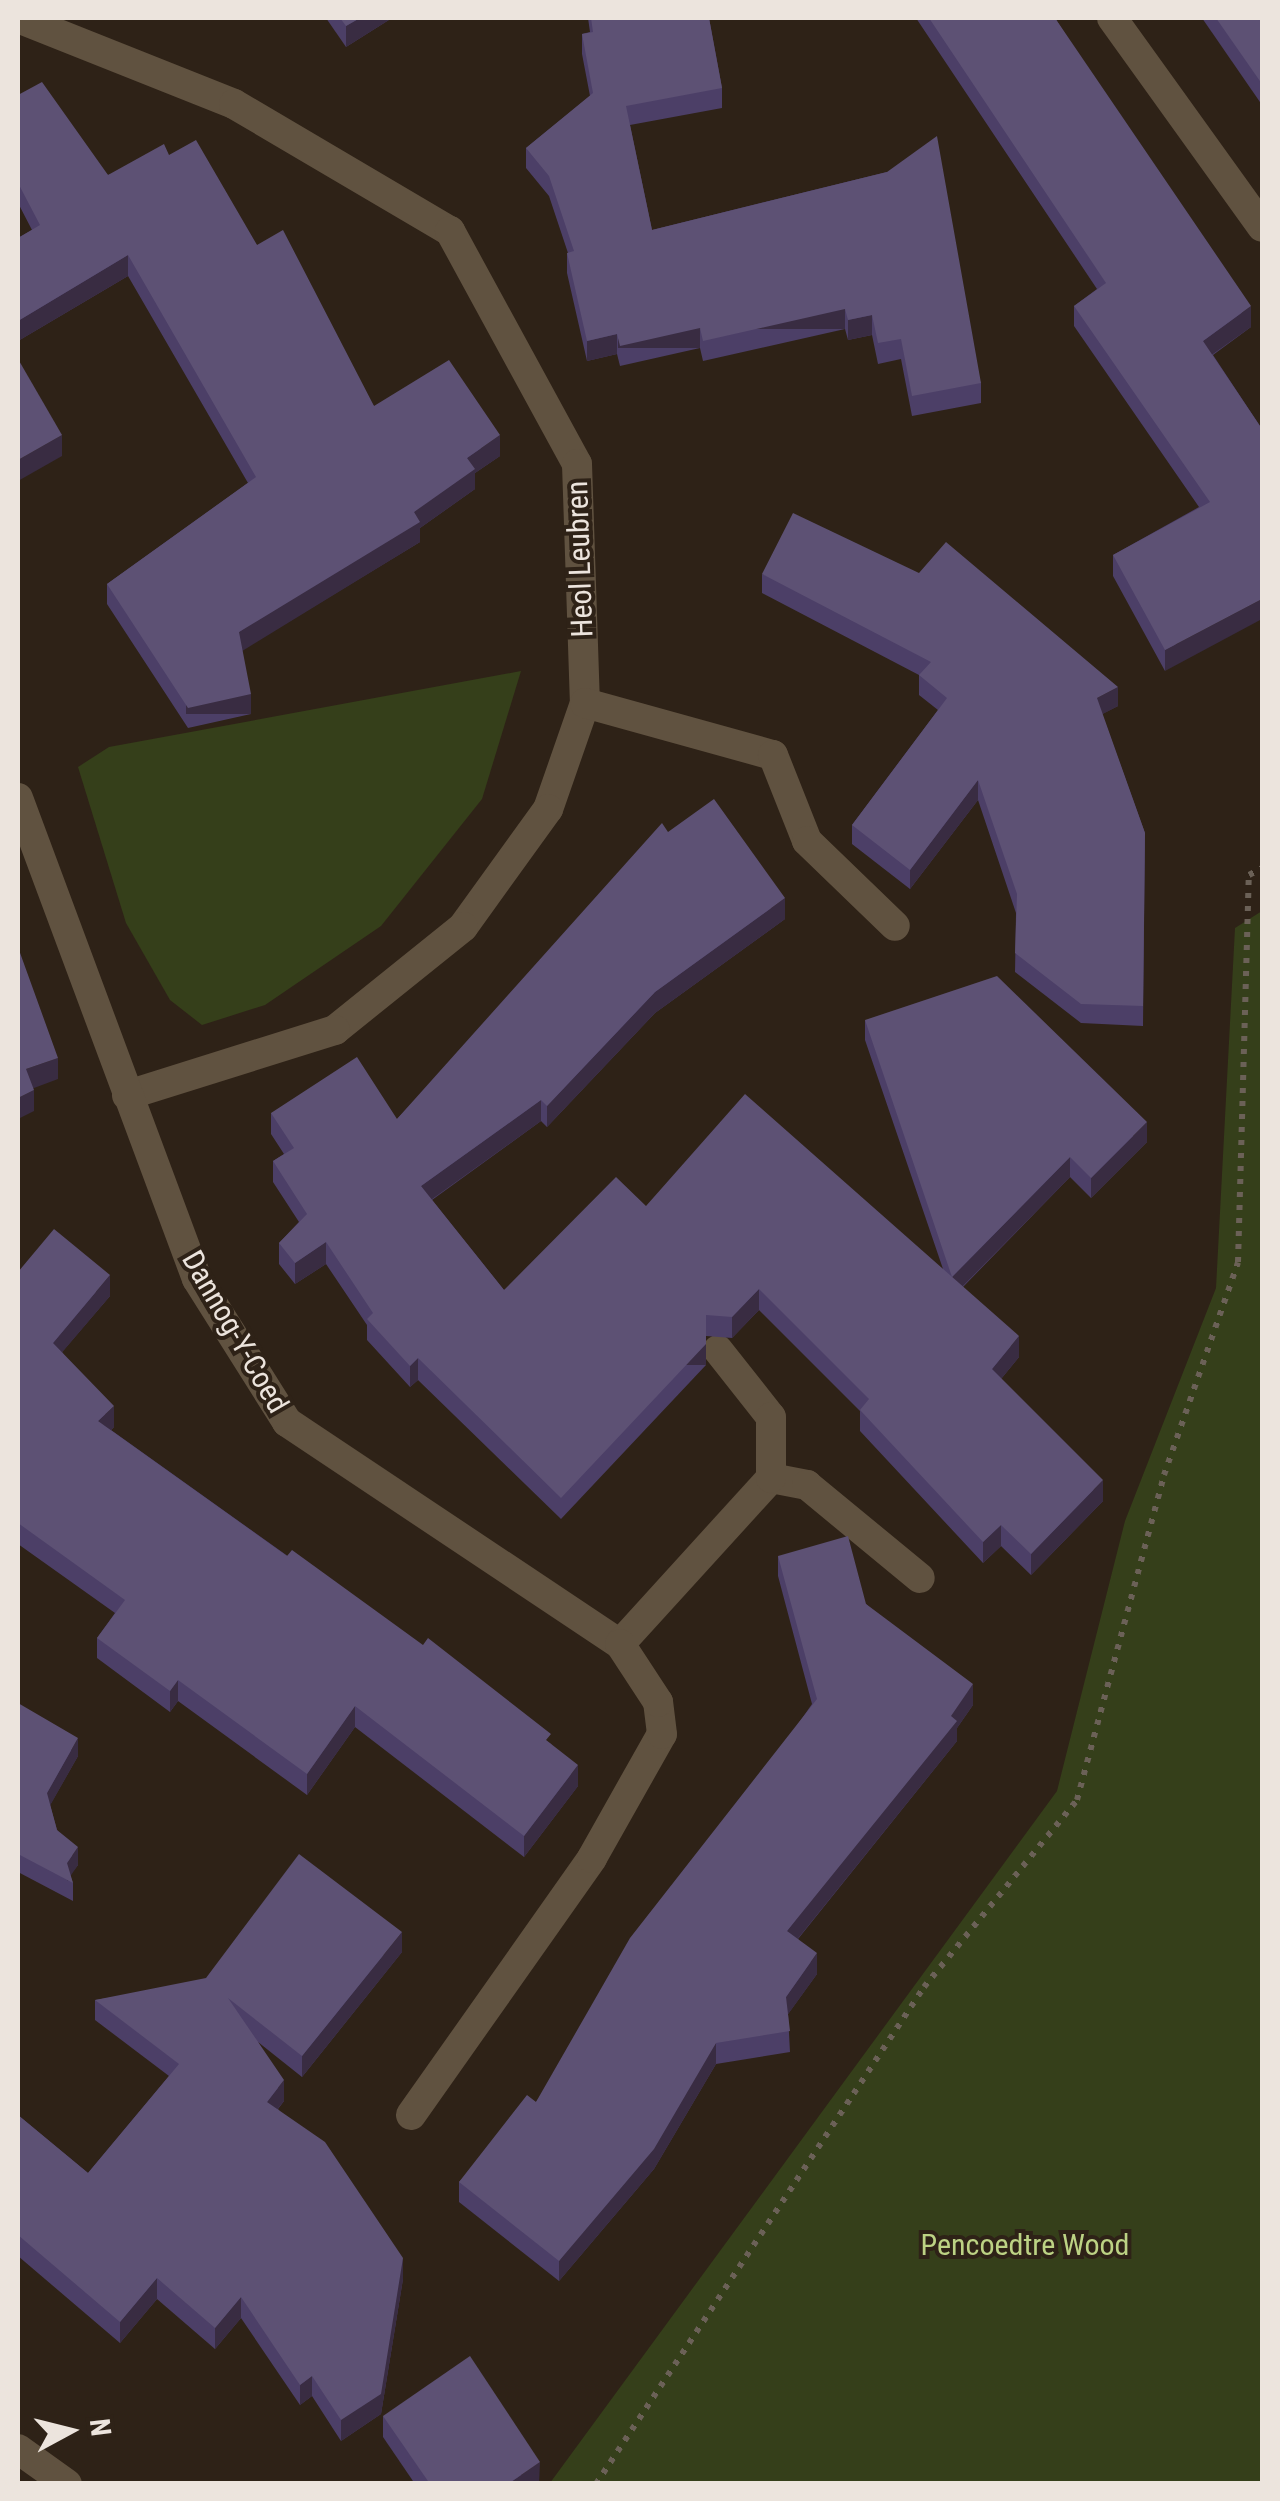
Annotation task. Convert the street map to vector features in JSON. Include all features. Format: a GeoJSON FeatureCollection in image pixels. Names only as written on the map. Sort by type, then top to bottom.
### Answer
{"type":"FeatureCollection","features":[{"type":"Feature","properties":{"kind":"street","name":"Heol Leubren"},"geometry":{"type":"LineString","coordinates":[[18,18],[234,104],[450,231],[577,464],[585,703],[548,809],[463,927],[336,1030],[127,1095]]}},
{"type":"Feature","properties":{"kind":"street"},"geometry":{"type":"LineString","coordinates":[[1112,18],[1262,227]]}},
{"type":"Feature","properties":{"kind":"street"},"geometry":{"type":"LineString","coordinates":[[585,703],[773,755],[807,840],[895,926]]}},
{"type":"Feature","properties":{"kind":"street","name":"Dannog-Y-Coed"},"geometry":{"type":"LineString","coordinates":[[19,806],[197,1279],[286,1422],[620,1644]]}},
{"type":"Feature","properties":{"kind":"street"},"geometry":{"type":"LineString","coordinates":[[411,2115],[592,1858],[662,1734],[658,1702],[620,1644],[704,1541],[771,1478],[771,1417],[718,1350]]}},
{"type":"Feature","properties":{"kind":"street"},"geometry":{"type":"LineString","coordinates":[[771,1478],[807,1485],[920,1578]]}},
{"type":"Feature","properties":{"kind":"street"},"geometry":{"type":"LineString","coordinates":[[18,2449],[67,2484]]}},
{"type":"Feature","properties":{"kind":"path"},"geometry":{"type":"LineString","coordinates":[[596,2484],[924,1987],[1077,1800],[1164,1475],[1238,1262],[1249,875],[1262,868]]}},
{"type":"Feature","properties":{"kind":"green space"},"geometry":{"type":"Polygon","coordinates":[[[521,671],[482,799],[381,926],[265,1005],[202,1025],[170,1000],[126,923],[78,767],[109,747],[521,671]]]}},
{"type":"Feature","properties":{"kind":"green space","name":"Pencoedtre Wood"},"geometry":{"type":"Polygon","coordinates":[[[1262,911],[1262,2483],[550,2483],[1057,1791],[1125,1521],[1216,1288],[1235,928],[1262,911]]]}},
{"type":"Feature","properties":{"kind":"building"},"geometry":{"type":"Polygon","coordinates":[[[340,18],[360,18],[346,26],[340,18]]]}},
{"type":"Feature","properties":{"kind":"building"},"geometry":{"type":"Polygon","coordinates":[[[591,18],[709,18],[722,88],[626,106],[652,230],[887,172],[937,136],[981,383],[912,396],[901,339],[878,343],[872,315],[848,320],[845,309],[703,341],[700,328],[620,346],[617,334],[587,341],[567,253],[574,251],[549,176],[526,148],[593,93],[582,34],[593,32],[591,18]]]}},
{"type":"Feature","properties":{"kind":"building"},"geometry":{"type":"Polygon","coordinates":[[[929,18],[1055,18],[1251,306],[1203,341],[1262,429],[1262,599],[1165,650],[1113,555],[1210,502],[1074,306],[1106,283],[929,18]]]}},
{"type":"Feature","properties":{"kind":"building"},"geometry":{"type":"Polygon","coordinates":[[[1216,18],[1262,18],[1262,84],[1216,18]]]}},
{"type":"Feature","properties":{"kind":"building"},"geometry":{"type":"Polygon","coordinates":[[[42,82],[108,175],[164,144],[169,155],[196,140],[257,245],[283,230],[374,406],[449,360],[500,435],[467,458],[475,469],[414,512],[420,522],[239,632],[251,694],[188,708],[107,584],[256,477],[128,255],[18,321],[18,238],[40,225],[18,183],[18,95],[42,82]]]}},
{"type":"Feature","properties":{"kind":"building"},"geometry":{"type":"Polygon","coordinates":[[[18,359],[62,435],[18,460],[18,359]]]}},
{"type":"Feature","properties":{"kind":"building"},"geometry":{"type":"Polygon","coordinates":[[[793,513],[919,573],[946,542],[1118,687],[1097,698],[1145,833],[1143,1006],[1081,1004],[1015,953],[1017,894],[978,780],[910,870],[852,825],[947,698],[919,675],[931,662],[762,574],[793,513]]]}},
{"type":"Feature","properties":{"kind":"building"},"geometry":{"type":"Polygon","coordinates":[[[714,799],[785,898],[655,992],[547,1106],[541,1100],[421,1186],[504,1290],[616,1177],[646,1206],[745,1094],[1019,1336],[992,1369],[1103,1480],[1031,1554],[1001,1525],[983,1542],[860,1410],[869,1399],[759,1289],[732,1317],[706,1315],[706,1344],[561,1498],[418,1358],[410,1366],[367,1319],[373,1313],[326,1242],[295,1263],[279,1243],[307,1214],[273,1161],[294,1148],[271,1113],[357,1057],[397,1119],[662,823],[668,832],[714,799]]]}},
{"type":"Feature","properties":{"kind":"building"},"geometry":{"type":"Polygon","coordinates":[[[18,951],[58,1058],[26,1069],[34,1090],[18,1098],[18,951]]]}},
{"type":"Feature","properties":{"kind":"building"},"geometry":{"type":"Polygon","coordinates":[[[997,976],[1147,1122],[1091,1178],[1070,1157],[952,1277],[865,1020],[997,976]]]}},
{"type":"Feature","properties":{"kind":"building"},"geometry":{"type":"Polygon","coordinates":[[[54,1229],[110,1275],[53,1343],[114,1406],[98,1421],[287,1556],[292,1550],[423,1645],[428,1638],[551,1734],[546,1740],[578,1765],[524,1836],[355,1706],[307,1774],[178,1680],[170,1691],[97,1638],[125,1600],[18,1523],[18,1272],[54,1229]]]}},
{"type":"Feature","properties":{"kind":"building"},"geometry":{"type":"Polygon","coordinates":[[[848,1536],[866,1604],[973,1684],[951,1716],[957,1721],[787,1931],[817,1953],[786,1997],[790,2031],[716,2043],[654,2149],[559,2261],[459,2182],[527,2095],[536,2102],[630,1938],[817,1699],[778,1556],[848,1536]]]}},
{"type":"Feature","properties":{"kind":"building"},"geometry":{"type":"Polygon","coordinates":[[[18,1703],[78,1738],[47,1793],[57,1830],[78,1847],[67,1863],[73,1883],[18,1854],[18,1703]]]}},
{"type":"Feature","properties":{"kind":"building"},"geometry":{"type":"Polygon","coordinates":[[[299,1854],[402,1932],[302,2056],[228,1998],[284,2080],[267,2102],[325,2142],[403,2258],[381,2394],[341,2420],[312,2376],[300,2385],[241,2297],[215,2328],[157,2278],[120,2322],[18,2235],[18,2115],[88,2173],[179,2064],[95,2000],[206,1978],[299,1854]]]}},
{"type":"Feature","properties":{"kind":"building"},"geometry":{"type":"Polygon","coordinates":[[[470,2356],[540,2462],[508,2484],[430,2484],[383,2416],[470,2356]]]}}]}
